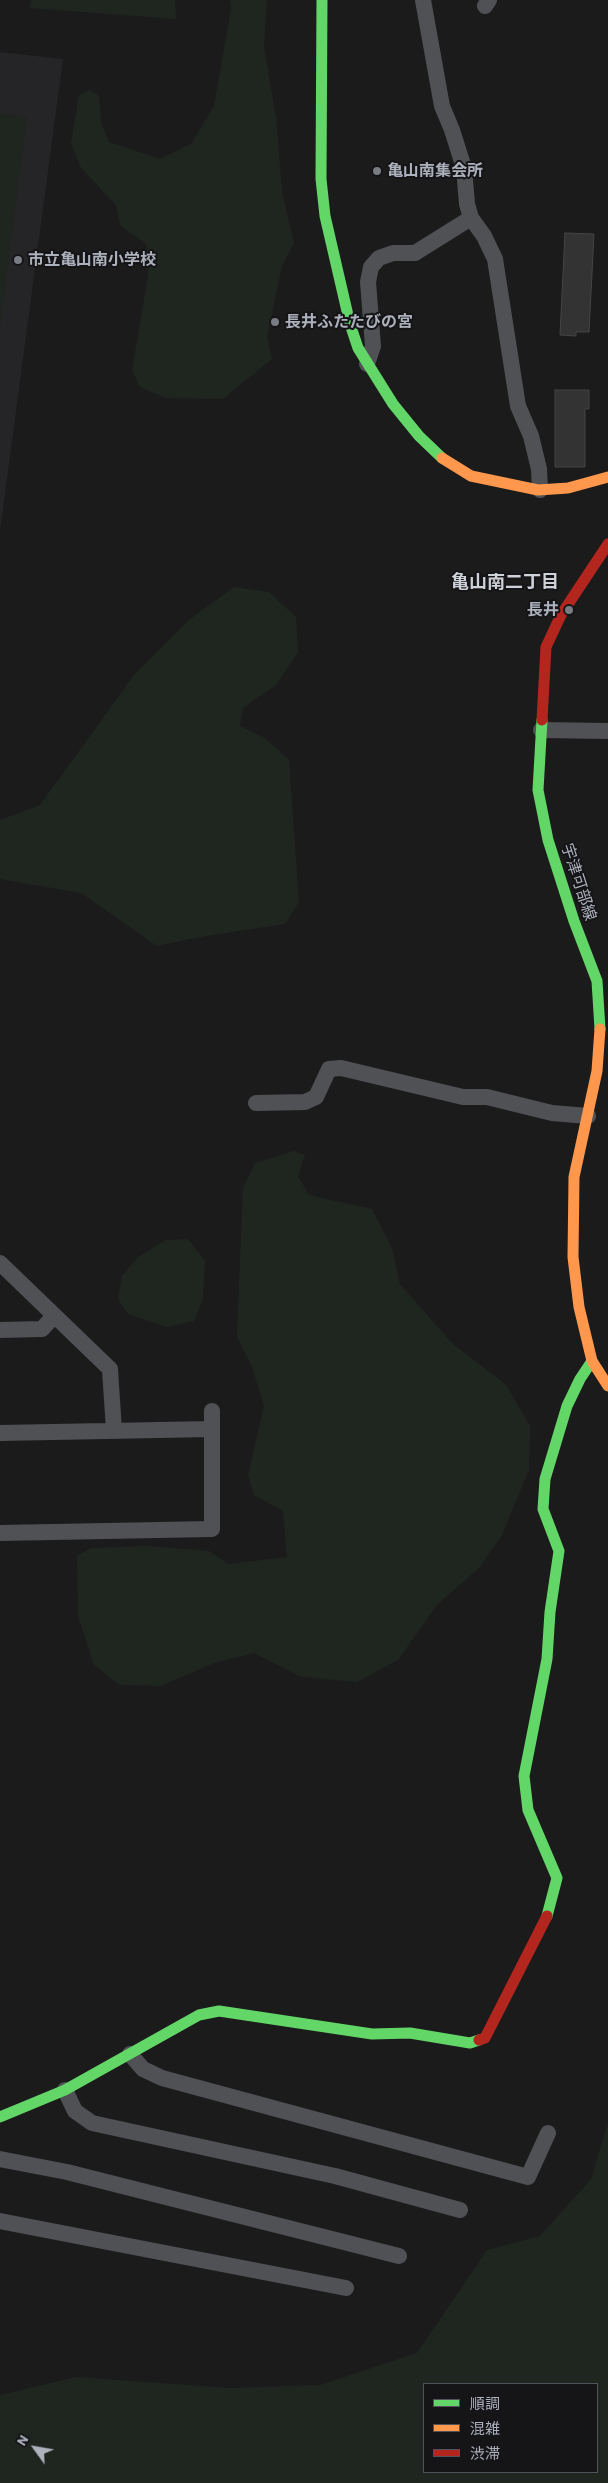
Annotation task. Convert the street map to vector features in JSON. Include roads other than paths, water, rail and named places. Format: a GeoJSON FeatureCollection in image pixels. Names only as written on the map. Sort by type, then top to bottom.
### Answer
{"type":"FeatureCollection","features":[{"type":"Feature","properties":{"kind":"street"},"geometry":{"type":"LineString","coordinates":[[322,0],[321,179],[325,216],[350,324],[358,348],[367,364],[398,410],[419,436],[444,460],[471,476],[540,490],[568,488],[608,477]]}},
{"type":"Feature","properties":{"kind":"street"},"geometry":{"type":"LineString","coordinates":[[423,0],[442,106],[464,168],[467,204],[471,218],[484,236],[495,259],[518,406],[531,436],[539,469],[540,490]]}},
{"type":"Feature","properties":{"kind":"street"},"geometry":{"type":"LineString","coordinates":[[367,364],[374,346],[368,282],[371,268],[379,258],[393,254],[415,253],[471,218]]}},
{"type":"Feature","properties":{"kind":"street","name":"宇津可部線"},"geometry":{"type":"LineString","coordinates":[[608,544],[561,615],[546,647],[538,790],[548,840],[574,921],[597,981],[601,1023],[597,1071],[574,1177],[572,1258],[579,1307],[592,1361],[608,1386]]}},
{"type":"Feature","properties":{"kind":"street"},"geometry":{"type":"LineString","coordinates":[[541,730],[608,730]]}},
{"type":"Feature","properties":{"kind":"street"},"geometry":{"type":"LineString","coordinates":[[256,1103],[305,1102],[316,1097],[329,1069],[341,1068],[463,1097],[487,1097],[552,1113],[588,1116]]}},
{"type":"Feature","properties":{"kind":"street"},"geometry":{"type":"LineString","coordinates":[[0,1263],[110,1369],[114,1431]]}},
{"type":"Feature","properties":{"kind":"street"},"geometry":{"type":"LineString","coordinates":[[0,1330],[42,1329],[54,1316]]}},
{"type":"Feature","properties":{"kind":"street"},"geometry":{"type":"LineString","coordinates":[[0,2117],[65,2090],[199,2015],[220,2011],[372,2034],[410,2033],[470,2043],[485,2038],[550,1909],[556,1878],[528,1810],[524,1776],[548,1659],[550,1612],[559,1551],[543,1509],[546,1479],[567,1406],[580,1379],[592,1361]]}},
{"type":"Feature","properties":{"kind":"street"},"geometry":{"type":"LineString","coordinates":[[0,1533],[212,1529],[212,1411]]}},
{"type":"Feature","properties":{"kind":"street"},"geometry":{"type":"LineString","coordinates":[[0,1433],[212,1429]]}},
{"type":"Feature","properties":{"kind":"street"},"geometry":{"type":"LineString","coordinates":[[130,2054],[143,2069],[162,2078],[528,2176],[548,2133]]}},
{"type":"Feature","properties":{"kind":"street"},"geometry":{"type":"LineString","coordinates":[[65,2090],[75,2111],[92,2123],[335,2176],[460,2210]]}},
{"type":"Feature","properties":{"kind":"street"},"geometry":{"type":"LineString","coordinates":[[0,2159],[67,2172],[399,2256]]}},
{"type":"Feature","properties":{"kind":"street"},"geometry":{"type":"LineString","coordinates":[[0,2221],[346,2288]]}},
{"type":"Feature","properties":{"kind":"place","name":"亀山南集会所"},"geometry":{"type":"Point","coordinates":[377,171]}},
{"type":"Feature","properties":{"kind":"place","name":"市立亀山南小学校"},"geometry":{"type":"Point","coordinates":[18,260]}},
{"type":"Feature","properties":{"kind":"place","name":"長井ふたたびの宮"},"geometry":{"type":"Point","coordinates":[275,322]}},
{"type":"Feature","properties":{"kind":"place","name":"長井"},"geometry":{"type":"Point","coordinates":[569,610]}},
{"type":"Feature","properties":{"kind":"district","name":"亀山南二丁目"},"geometry":{"type":"Point","coordinates":[505,582]}}]}
